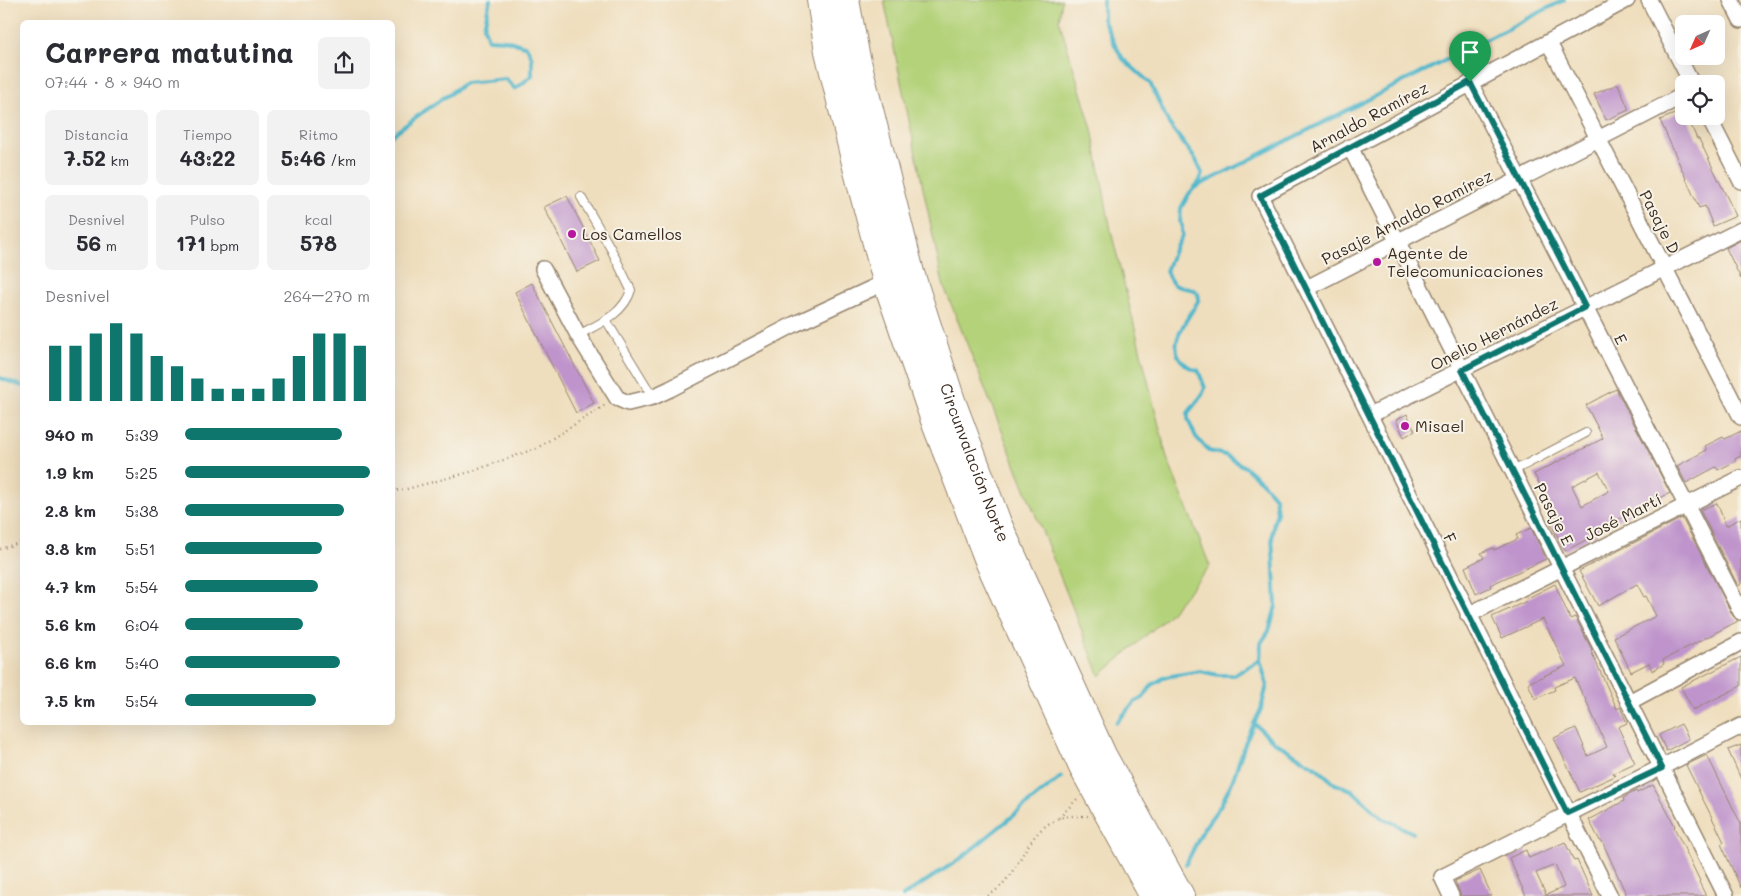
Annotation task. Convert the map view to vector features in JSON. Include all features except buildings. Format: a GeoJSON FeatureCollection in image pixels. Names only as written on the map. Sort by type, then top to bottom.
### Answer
{"type":"FeatureCollection","features":[{"type":"Feature","properties":{"kind":"highway","name":"Circunvalación Norte"},"geometry":{"type":"LineString","coordinates":[[821,0],[832,60],[858,171],[899,277],[951,401],[997,523],[1102,756],[1180,896]]}},
{"type":"Feature","properties":{"kind":"highway","name":"Circunvalación Norte"},"geometry":{"type":"LineString","coordinates":[[844,0],[899,277],[937,426],[990,563],[1083,767],[1154,896]]}},
{"type":"Feature","properties":{"kind":"street","name":"Arnaldo Ramírez"},"geometry":{"type":"LineString","coordinates":[[1260,196],[1470,82],[1549,43],[1627,0]]}},
{"type":"Feature","properties":{"kind":"street"},"geometry":{"type":"LineString","coordinates":[[1649,0],[1687,75]]}},
{"type":"Feature","properties":{"kind":"street"},"geometry":{"type":"LineString","coordinates":[[1731,0],[1741,20]]}},
{"type":"Feature","properties":{"kind":"street","name":"Pasaje D"},"geometry":{"type":"LineString","coordinates":[[1549,43],[1741,417]]}},
{"type":"Feature","properties":{"kind":"street","name":"E"},"geometry":{"type":"LineString","coordinates":[[1470,82],[1686,506],[1740,606]]}},
{"type":"Feature","properties":{"kind":"street","name":"Pasaje Arnaldo Ramírez"},"geometry":{"type":"LineString","coordinates":[[1306,288],[1675,100]]}},
{"type":"Feature","properties":{"kind":"street"},"geometry":{"type":"LineString","coordinates":[[1713,125],[1741,181]]}},
{"type":"Feature","properties":{"kind":"street","name":"Pasaje E"},"geometry":{"type":"LineString","coordinates":[[1350,147],[1726,896]]}},
{"type":"Feature","properties":{"kind":"street","name":"F"},"geometry":{"type":"LineString","coordinates":[[1260,196],[1610,896]]}},
{"type":"Feature","properties":{"kind":"street","name":"Onelio Hernández"},"geometry":{"type":"LineString","coordinates":[[1370,416],[1741,230]]}},
{"type":"Feature","properties":{"kind":"street"},"geometry":{"type":"LineString","coordinates":[[543,269],[578,335],[617,398],[628,403],[653,397],[795,324],[899,277]]}},
{"type":"Feature","properties":{"kind":"street","name":"José Martí"},"geometry":{"type":"LineString","coordinates":[[1468,615],[1741,478]]}},
{"type":"Feature","properties":{"kind":"street"},"geometry":{"type":"LineString","coordinates":[[1629,702],[1741,642]]}},
{"type":"Feature","properties":{"kind":"street"},"geometry":{"type":"LineString","coordinates":[[1451,896],[1442,877],[1567,813],[1662,768],[1741,726]]}},
{"type":"Feature","properties":{"kind":"lane"},"geometry":{"type":"LineString","coordinates":[[578,335],[606,320],[623,307],[631,290],[611,249],[581,197]]}},
{"type":"Feature","properties":{"kind":"lane"},"geometry":{"type":"LineString","coordinates":[[606,320],[653,397]]}},
{"type":"Feature","properties":{"kind":"lane"},"geometry":{"type":"LineString","coordinates":[[1513,471],[1586,433]]}},
{"type":"Feature","properties":{"kind":"path"},"geometry":{"type":"LineString","coordinates":[[395,491],[470,472],[537,448],[617,398]]}},
{"type":"Feature","properties":{"kind":"path"},"geometry":{"type":"LineString","coordinates":[[0,549],[20,543]]}},
{"type":"Feature","properties":{"kind":"path"},"geometry":{"type":"LineString","coordinates":[[988,896],[999,889],[1010,876],[1028,845],[1040,831],[1058,819],[1078,798],[1094,787]]}},
{"type":"Feature","properties":{"kind":"path"},"geometry":{"type":"LineString","coordinates":[[1058,819],[1070,816],[1110,815]]}},
{"type":"Feature","properties":{"kind":"green space"},"geometry":{"type":"Polygon","coordinates":[[[884,0],[1062,0],[1059,20],[1092,129],[1111,231],[1167,458],[1210,566],[1167,617],[1100,676],[943,284],[884,0]]]}},
{"type":"Feature","properties":{"kind":"waterway"},"geometry":{"type":"LineString","coordinates":[[395,133],[465,83],[506,79],[515,89],[532,76],[532,58],[527,47],[506,40],[488,39],[484,27],[490,0]]}},
{"type":"Feature","properties":{"kind":"waterway"},"geometry":{"type":"LineString","coordinates":[[1103,0],[1103,19],[1123,59],[1150,83],[1169,124],[1196,160],[1202,173],[1200,181],[1189,194],[1181,208],[1182,236],[1166,271],[1171,282],[1177,286],[1194,290],[1198,294],[1199,299],[1177,339],[1176,348],[1178,356],[1184,363],[1190,368],[1198,370],[1205,388],[1188,413],[1188,420],[1196,437],[1209,451],[1225,455],[1245,467],[1262,482],[1275,497],[1277,513],[1272,536],[1276,606],[1269,631],[1261,643],[1260,660],[1267,685],[1261,709],[1246,741],[1232,782],[1220,806],[1204,828],[1186,864]]}},
{"type":"Feature","properties":{"kind":"waterway"},"geometry":{"type":"LineString","coordinates":[[1194,188],[1564,0]]}},
{"type":"Feature","properties":{"kind":"waterway"},"geometry":{"type":"LineString","coordinates":[[0,378],[20,385]]}},
{"type":"Feature","properties":{"kind":"waterway"},"geometry":{"type":"LineString","coordinates":[[1116,723],[1135,702],[1143,698],[1152,685],[1165,677],[1200,671],[1218,675],[1234,675],[1260,660]]}},
{"type":"Feature","properties":{"kind":"waterway"},"geometry":{"type":"LineString","coordinates":[[1254,723],[1273,741],[1317,768],[1335,784],[1352,790],[1381,817],[1413,833]]}},
{"type":"Feature","properties":{"kind":"waterway"},"geometry":{"type":"LineString","coordinates":[[903,896],[960,859],[1061,777]]}},
{"type":"Feature","properties":{"kind":"place","name":"Los Camellos"},"geometry":{"type":"Point","coordinates":[572,234]}},
{"type":"Feature","properties":{"kind":"place","name":"Agente de Telecomunicaciones"},"geometry":{"type":"Point","coordinates":[1377,262]}},
{"type":"Feature","properties":{"kind":"place","name":"Misael"},"geometry":{"type":"Point","coordinates":[1405,426]}},
{"type":"Feature","properties":{"kind":"route"},"geometry":{"type":"LineString","coordinates":[[1470,82],[1585,307],[1462,370],[1662,768],[1567,813],[1260,196],[1470,82]]}}]}
